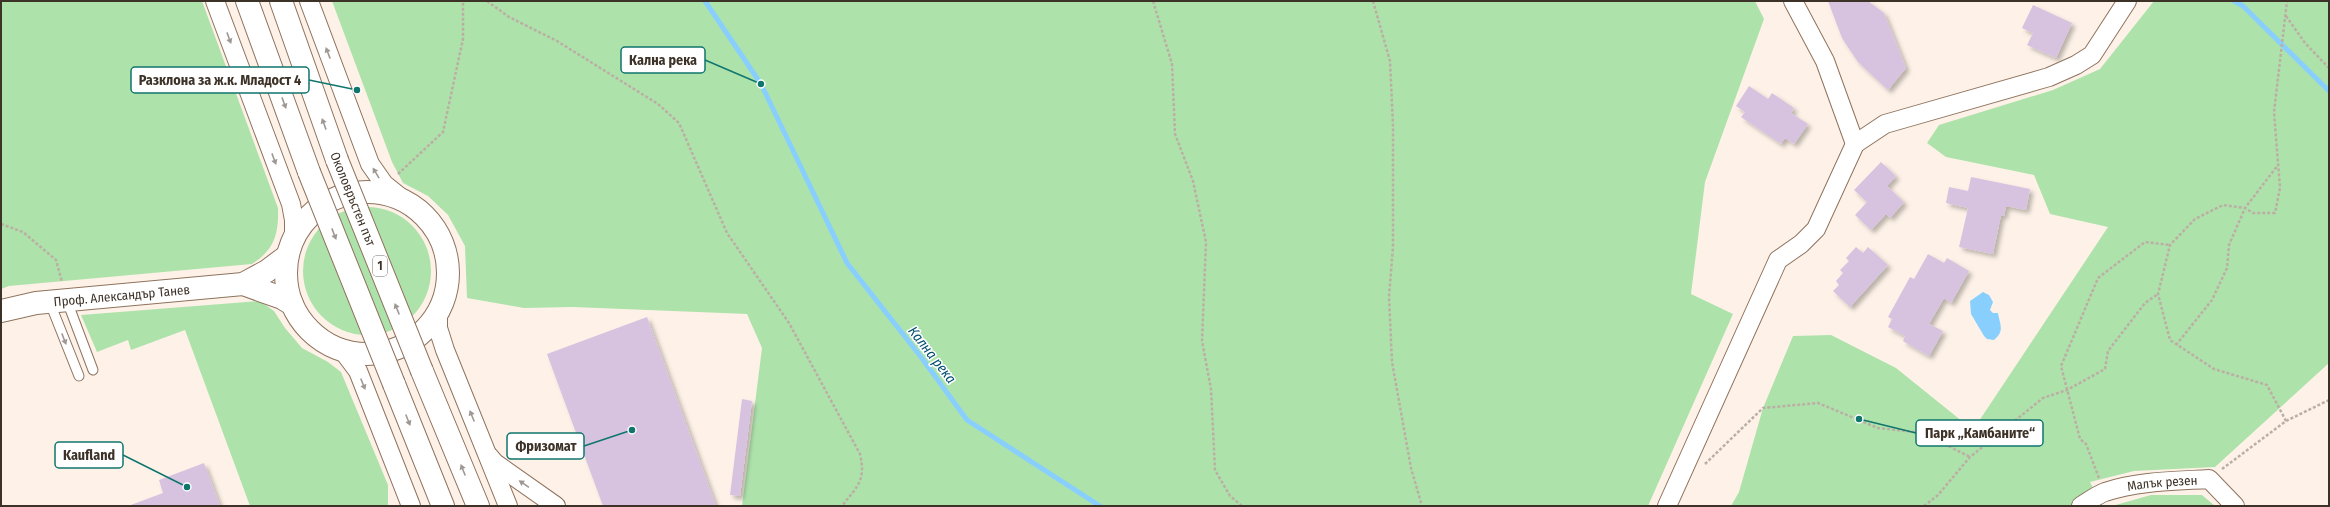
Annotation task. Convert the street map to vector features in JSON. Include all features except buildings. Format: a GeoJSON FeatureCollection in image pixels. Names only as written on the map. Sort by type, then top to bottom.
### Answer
{"type":"FeatureCollection","features":[{"type":"Feature","properties":{"kind":"main road"},"geometry":{"type":"LineString","coordinates":[[247,1],[309,172],[443,506]]}},
{"type":"Feature","properties":{"kind":"main road","name":"Околовръстен път"},"geometry":{"type":"LineString","coordinates":[[281,1],[337,160],[422,372],[478,506]]}},
{"type":"Feature","properties":{"kind":"main road","name":"Проф. Александър Танев"},"geometry":{"type":"LineString","coordinates":[[1,311],[58,302],[243,284],[267,271],[291,246],[304,221],[317,208],[338,196],[368,191],[386,193],[404,200],[427,218],[436,229],[445,250],[449,272],[448,286],[438,313],[421,334],[397,349],[370,354],[343,351],[324,342],[307,328],[292,304],[282,298],[243,284]]}},
{"type":"Feature","properties":{"kind":"main road"},"geometry":{"type":"LineString","coordinates":[[291,246],[287,288],[292,304]]}},
{"type":"Feature","properties":{"kind":"street"},"geometry":{"type":"LineString","coordinates":[[215,1],[291,204],[294,220],[291,246]]}},
{"type":"Feature","properties":{"kind":"street"},"geometry":{"type":"LineString","coordinates":[[309,1],[370,164],[379,179],[404,200]]}},
{"type":"Feature","properties":{"kind":"street"},"geometry":{"type":"LineString","coordinates":[[1793,1],[1825,61],[1855,144]]}},
{"type":"Feature","properties":{"kind":"street"},"geometry":{"type":"LineString","coordinates":[[1667,506],[1778,260],[1816,229],[1855,144],[1885,124],[2049,77],[2076,65],[2092,55],[2127,1]]}},
{"type":"Feature","properties":{"kind":"street"},"geometry":{"type":"LineString","coordinates":[[438,313],[438,328],[445,350],[508,506]]}},
{"type":"Feature","properties":{"kind":"street"},"geometry":{"type":"LineString","coordinates":[[343,351],[358,371],[406,501]]}},
{"type":"Feature","properties":{"kind":"street"},"geometry":{"type":"LineString","coordinates":[[486,452],[495,463],[556,506]]}},
{"type":"Feature","properties":{"kind":"street","name":"Малък резен"},"geometry":{"type":"LineString","coordinates":[[2081,506],[2104,492],[2161,481],[2209,479],[2235,506]]}},
{"type":"Feature","properties":{"kind":"lane"},"geometry":{"type":"LineString","coordinates":[[58,302],[93,370]]}},
{"type":"Feature","properties":{"kind":"lane"},"geometry":{"type":"LineString","coordinates":[[58,302],[79,376]]}},
{"type":"Feature","properties":{"kind":"path"},"geometry":{"type":"LineString","coordinates":[[379,179],[400,174],[443,132],[463,39],[463,1]]}},
{"type":"Feature","properties":{"kind":"path"},"geometry":{"type":"LineString","coordinates":[[487,1],[509,17],[557,41],[658,104],[679,123],[727,233],[789,323],[860,454],[864,470],[860,483],[842,506]]}},
{"type":"Feature","properties":{"kind":"path"},"geometry":{"type":"LineString","coordinates":[[1153,1],[1172,64],[1175,134],[1193,181],[1206,242],[1202,341],[1211,389],[1215,470],[1230,496],[1242,506]]}},
{"type":"Feature","properties":{"kind":"path"},"geometry":{"type":"LineString","coordinates":[[1373,1],[1390,61],[1394,126],[1393,247],[1389,297],[1392,362],[1411,468],[1422,506]]}},
{"type":"Feature","properties":{"kind":"path"},"geometry":{"type":"LineString","coordinates":[[2286,421],[2267,385],[2214,369],[2170,340],[2158,294],[2170,245],[2195,219],[2223,205],[2245,208],[2253,213],[2275,213],[2280,188],[2274,112],[2287,1]]}},
{"type":"Feature","properties":{"kind":"path"},"geometry":{"type":"LineString","coordinates":[[2286,16],[2305,43],[2329,68]]}},
{"type":"Feature","properties":{"kind":"path"},"geometry":{"type":"LineString","coordinates":[[2176,345],[2212,300],[2227,268],[2229,245],[2245,208],[2279,165]]}},
{"type":"Feature","properties":{"kind":"path"},"geometry":{"type":"LineString","coordinates":[[1,224],[23,232],[56,260],[58,302]]}},
{"type":"Feature","properties":{"kind":"path"},"geometry":{"type":"LineString","coordinates":[[2104,492],[2086,444],[2080,438],[2060,366],[2098,278],[2145,242],[2170,245]]}},
{"type":"Feature","properties":{"kind":"path"},"geometry":{"type":"LineString","coordinates":[[1924,506],[1938,495],[1970,457],[2043,398],[2067,390],[2106,369],[2108,351],[2146,303],[2158,294]]}},
{"type":"Feature","properties":{"kind":"path"},"geometry":{"type":"LineString","coordinates":[[2209,479],[2286,421],[2329,400]]}},
{"type":"Feature","properties":{"kind":"path"},"geometry":{"type":"LineString","coordinates":[[1702,467],[1763,408],[1818,403],[1878,428],[1923,433],[1970,457]]}},
{"type":"Feature","properties":{"kind":"green space"},"geometry":{"type":"Polygon","coordinates":[[[1,1],[202,1],[278,208],[277,226],[274,240],[265,253],[252,264],[9,286],[1,289],[1,1]]]}},
{"type":"Feature","properties":{"kind":"green space"},"geometry":{"type":"Polygon","coordinates":[[[332,1],[1755,1],[1764,19],[1705,182],[1691,294],[1733,314],[1648,506],[742,506],[762,348],[747,314],[573,307],[524,308],[467,298],[465,246],[448,215],[428,196],[403,183],[392,162],[332,1]]]}},
{"type":"Feature","properties":{"kind":"green space"},"geometry":{"type":"Polygon","coordinates":[[[2154,1],[2329,1],[2329,363],[2215,467],[2134,471],[2090,482],[2102,506],[1731,506],[1739,492],[1763,408],[1793,336],[1831,335],[1896,368],[1973,430],[2108,227],[2050,214],[2034,175],[1946,157],[1927,143],[1939,125],[2053,90],[2100,69],[2154,1]]]}},
{"type":"Feature","properties":{"kind":"green space"},"geometry":{"type":"Polygon","coordinates":[[[361,207],[373,207],[392,211],[413,225],[427,246],[431,271],[427,296],[413,317],[392,331],[373,335],[361,335],[342,331],[321,317],[307,296],[303,277],[303,265],[307,246],[321,225],[342,211],[361,207]]]}},
{"type":"Feature","properties":{"kind":"green space"},"geometry":{"type":"Polygon","coordinates":[[[260,301],[274,311],[285,328],[302,348],[328,362],[341,372],[388,485],[388,506],[250,506],[185,330],[131,350],[128,340],[97,352],[81,315],[260,301]]]}},
{"type":"Feature","properties":{"kind":"green space"},"geometry":{"type":"Polygon","coordinates":[[[2151,495],[2202,495],[2215,506],[2112,506],[2151,495]]]}},
{"type":"Feature","properties":{"kind":"water"},"geometry":{"type":"Polygon","coordinates":[[[1983,292],[1989,295],[1993,302],[1990,310],[1993,313],[1998,313],[2001,324],[2000,334],[1994,340],[1987,339],[1984,336],[1971,314],[1970,301],[1983,292]]]}},
{"type":"Feature","properties":{"kind":"waterway","name":"Кална река"},"geometry":{"type":"LineString","coordinates":[[705,1],[761,84],[847,263],[921,357],[967,420],[1100,506]]}},
{"type":"Feature","properties":{"kind":"waterway"},"geometry":{"type":"LineString","coordinates":[[2234,1],[2243,6],[2329,91]]}},
{"type":"Feature","properties":{"kind":"place","name":"Кална река"},"geometry":{"type":"Point","coordinates":[761,84]}},
{"type":"Feature","properties":{"kind":"place","name":"Разклона за ж.к. Младост 4"},"geometry":{"type":"Point","coordinates":[357,90]}},
{"type":"Feature","properties":{"kind":"place","name":"Парк „Камбаните“"},"geometry":{"type":"Point","coordinates":[1859,419]}},
{"type":"Feature","properties":{"kind":"place","name":"Фризомат"},"geometry":{"type":"Point","coordinates":[632,430]}},
{"type":"Feature","properties":{"kind":"place","name":"Kaufland"},"geometry":{"type":"Point","coordinates":[187,487]}}]}
